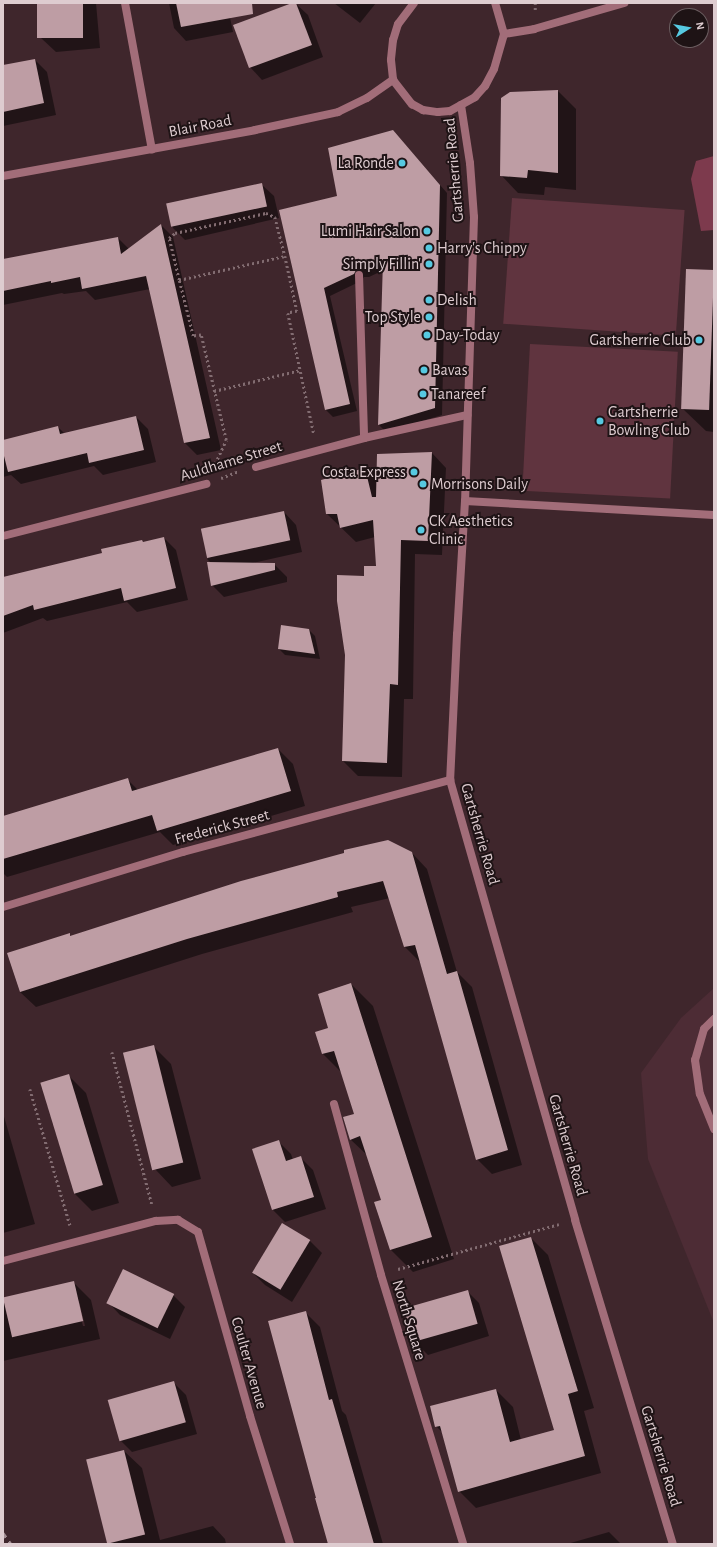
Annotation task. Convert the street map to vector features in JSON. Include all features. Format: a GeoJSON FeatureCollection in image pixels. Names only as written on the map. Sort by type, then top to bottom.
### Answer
{"type":"FeatureCollection","features":[{"type":"Feature","properties":{"kind":"street"},"geometry":{"type":"LineString","coordinates":[[125,3],[152,150]]}},
{"type":"Feature","properties":{"kind":"street"},"geometry":{"type":"LineString","coordinates":[[414,3],[398,24],[393,40],[391,60],[393,80],[412,104],[423,110],[438,112],[450,111],[475,97],[485,86],[494,69],[504,34],[495,3]]}},
{"type":"Feature","properties":{"kind":"street"},"geometry":{"type":"LineString","coordinates":[[504,34],[534,29],[624,3]]}},
{"type":"Feature","properties":{"kind":"street","name":"Blair Road"},"geometry":{"type":"LineString","coordinates":[[3,176],[152,150],[338,112],[367,98],[393,80]]}},
{"type":"Feature","properties":{"kind":"street","name":"Gartsherrie Road"},"geometry":{"type":"LineString","coordinates":[[461,105],[470,163],[474,217],[465,501],[450,780],[575,1220],[673,1544]]}},
{"type":"Feature","properties":{"kind":"street"},"geometry":{"type":"LineString","coordinates":[[359,275],[364,438]]}},
{"type":"Feature","properties":{"kind":"street","name":"Auldhame Street"},"geometry":{"type":"LineString","coordinates":[[256,468],[364,438],[467,415]]}},
{"type":"Feature","properties":{"kind":"street","name":"Auldhame Street"},"geometry":{"type":"LineString","coordinates":[[3,536],[206,484]]}},
{"type":"Feature","properties":{"kind":"street"},"geometry":{"type":"LineString","coordinates":[[465,501],[714,516]]}},
{"type":"Feature","properties":{"kind":"street","name":"Frederick Street"},"geometry":{"type":"LineString","coordinates":[[3,907],[183,852],[450,780]]}},
{"type":"Feature","properties":{"kind":"street"},"geometry":{"type":"LineString","coordinates":[[714,1019],[704,1029],[695,1060],[700,1094],[714,1129]]}},
{"type":"Feature","properties":{"kind":"street","name":"North Square"},"geometry":{"type":"LineString","coordinates":[[334,1104],[381,1275],[463,1544]]}},
{"type":"Feature","properties":{"kind":"street","name":"Coulter Avenue"},"geometry":{"type":"LineString","coordinates":[[3,1261],[156,1221],[178,1220],[198,1232],[250,1416],[290,1544]]}},
{"type":"Feature","properties":{"kind":"path"},"geometry":{"type":"LineString","coordinates":[[206,484],[226,440],[201,335],[193,336],[179,280],[169,238],[175,233],[266,213],[275,217],[297,311],[288,313],[317,450]]}},
{"type":"Feature","properties":{"kind":"path"},"geometry":{"type":"LineString","coordinates":[[179,280],[285,256]]}},
{"type":"Feature","properties":{"kind":"path"},"geometry":{"type":"LineString","coordinates":[[214,391],[301,370]]}},
{"type":"Feature","properties":{"kind":"path","name":"Auldhame Street"},"geometry":{"type":"LineString","coordinates":[[206,484],[238,472],[256,468]]}},
{"type":"Feature","properties":{"kind":"path"},"geometry":{"type":"LineString","coordinates":[[112,1052],[156,1221]]}},
{"type":"Feature","properties":{"kind":"path"},"geometry":{"type":"LineString","coordinates":[[30,1090],[74,1242]]}},
{"type":"Feature","properties":{"kind":"path"},"geometry":{"type":"LineString","coordinates":[[381,1275],[575,1220]]}},
{"type":"Feature","properties":{"kind":"shaded area"},"geometry":{"type":"Polygon","coordinates":[[[714,156],[714,230],[701,231],[691,179],[696,161],[714,156]]]}},
{"type":"Feature","properties":{"kind":"shaded area"},"geometry":{"type":"Polygon","coordinates":[[[512,198],[685,210],[676,336],[503,324],[512,198]]]}},
{"type":"Feature","properties":{"kind":"shaded area","name":"Gartsherrie Bowling Club"},"geometry":{"type":"Polygon","coordinates":[[[530,344],[678,352],[670,499],[522,491],[530,344]]]}},
{"type":"Feature","properties":{"kind":"shaded area"},"geometry":{"type":"Polygon","coordinates":[[[714,988],[714,1323],[648,1159],[641,1073],[681,1018],[714,988]]]}},
{"type":"Feature","properties":{"kind":"building"},"geometry":{"type":"Polygon","coordinates":[[[37,3],[83,3],[83,38],[37,38],[37,3]]]}},
{"type":"Feature","properties":{"kind":"building"},"geometry":{"type":"Polygon","coordinates":[[[176,3],[252,3],[253,14],[181,27],[176,3]]]}},
{"type":"Feature","properties":{"kind":"building"},"geometry":{"type":"Polygon","coordinates":[[[292,3],[296,3],[312,45],[249,68],[233,25],[292,3]]]}},
{"type":"Feature","properties":{"kind":"building"},"geometry":{"type":"Polygon","coordinates":[[[35,59],[44,103],[3,112],[3,65],[35,59]]]}},
{"type":"Feature","properties":{"kind":"building"},"geometry":{"type":"Polygon","coordinates":[[[558,90],[558,173],[528,170],[527,178],[500,176],[501,98],[510,92],[558,90]]]}},
{"type":"Feature","properties":{"kind":"building"},"geometry":{"type":"Polygon","coordinates":[[[393,130],[440,185],[435,408],[378,425],[383,260],[362,270],[356,270],[354,274],[324,288],[350,404],[325,410],[279,210],[337,196],[328,148],[393,130]]]}},
{"type":"Feature","properties":{"kind":"building"},"geometry":{"type":"Polygon","coordinates":[[[262,183],[267,206],[171,227],[166,203],[262,183]]]}},
{"type":"Feature","properties":{"kind":"building"},"geometry":{"type":"Polygon","coordinates":[[[161,224],[210,438],[184,443],[146,276],[82,289],[80,277],[51,283],[51,281],[3,291],[3,259],[118,237],[121,254],[161,224]]]}},
{"type":"Feature","properties":{"kind":"building","name":"Gartsherrie Club"},"geometry":{"type":"Polygon","coordinates":[[[686,269],[714,270],[709,410],[681,409],[686,269]]]}},
{"type":"Feature","properties":{"kind":"building"},"geometry":{"type":"Polygon","coordinates":[[[136,416],[144,450],[89,463],[87,453],[8,472],[3,452],[3,440],[58,426],[60,434],[136,416]]]}},
{"type":"Feature","properties":{"kind":"building"},"geometry":{"type":"Polygon","coordinates":[[[432,452],[428,541],[401,540],[398,685],[390,684],[387,763],[342,761],[345,655],[337,601],[337,575],[364,576],[364,566],[376,566],[373,520],[340,528],[337,514],[326,514],[321,480],[365,468],[372,497],[376,497],[377,454],[432,452]]]}},
{"type":"Feature","properties":{"kind":"building"},"geometry":{"type":"Polygon","coordinates":[[[284,511],[290,540],[207,558],[201,529],[284,511]]]}},
{"type":"Feature","properties":{"kind":"building"},"geometry":{"type":"Polygon","coordinates":[[[164,537],[176,588],[124,601],[121,588],[34,610],[33,605],[3,616],[3,577],[102,553],[101,549],[164,537]]]}},
{"type":"Feature","properties":{"kind":"building"},"geometry":{"type":"Polygon","coordinates":[[[207,562],[275,563],[275,570],[211,586],[207,562]]]}},
{"type":"Feature","properties":{"kind":"building"},"geometry":{"type":"Polygon","coordinates":[[[281,625],[309,629],[315,654],[278,649],[281,625]]]}},
{"type":"Feature","properties":{"kind":"building"},"geometry":{"type":"Polygon","coordinates":[[[278,748],[291,791],[157,831],[152,815],[3,859],[3,816],[128,778],[132,791],[278,748]]]}},
{"type":"Feature","properties":{"kind":"building"},"geometry":{"type":"Polygon","coordinates":[[[388,840],[412,852],[447,974],[457,971],[508,1150],[476,1160],[415,945],[404,947],[383,881],[337,892],[338,897],[187,939],[20,992],[7,953],[70,933],[70,936],[241,881],[344,853],[344,850],[388,840]]]}},
{"type":"Feature","properties":{"kind":"building"},"geometry":{"type":"Polygon","coordinates":[[[351,983],[432,1237],[390,1250],[374,1202],[381,1200],[360,1136],[350,1140],[343,1117],[354,1114],[334,1051],[322,1054],[315,1032],[328,1028],[318,994],[351,983]]]}},
{"type":"Feature","properties":{"kind":"building"},"geometry":{"type":"Polygon","coordinates":[[[154,1045],[183,1162],[152,1170],[123,1053],[154,1045]]]}},
{"type":"Feature","properties":{"kind":"building"},"geometry":{"type":"Polygon","coordinates":[[[69,1074],[103,1185],[74,1194],[40,1083],[69,1074]]]}},
{"type":"Feature","properties":{"kind":"building"},"geometry":{"type":"Polygon","coordinates":[[[279,1140],[286,1161],[301,1156],[314,1197],[272,1210],[252,1149],[279,1140]]]}},
{"type":"Feature","properties":{"kind":"building"},"geometry":{"type":"Polygon","coordinates":[[[282,1223],[310,1240],[280,1290],[252,1273],[282,1223]]]}},
{"type":"Feature","properties":{"kind":"building"},"geometry":{"type":"Polygon","coordinates":[[[531,1237],[578,1391],[568,1394],[585,1456],[458,1492],[440,1426],[435,1427],[430,1406],[496,1389],[510,1442],[554,1430],[499,1246],[531,1237]]]}},
{"type":"Feature","properties":{"kind":"building"},"geometry":{"type":"Polygon","coordinates":[[[123,1269],[174,1294],[158,1328],[106,1303],[123,1269]]]}},
{"type":"Feature","properties":{"kind":"building"},"geometry":{"type":"Polygon","coordinates":[[[74,1281],[83,1321],[12,1337],[3,1297],[74,1281]]]}},
{"type":"Feature","properties":{"kind":"building"},"geometry":{"type":"Polygon","coordinates":[[[468,1290],[478,1324],[413,1342],[404,1308],[468,1290]]]}},
{"type":"Feature","properties":{"kind":"building"},"geometry":{"type":"Polygon","coordinates":[[[306,1311],[329,1400],[332,1399],[374,1544],[328,1544],[268,1321],[306,1311]]]}},
{"type":"Feature","properties":{"kind":"building"},"geometry":{"type":"Polygon","coordinates":[[[174,1381],[186,1422],[120,1441],[108,1400],[174,1381]]]}},
{"type":"Feature","properties":{"kind":"building"},"geometry":{"type":"Polygon","coordinates":[[[124,1450],[145,1534],[107,1544],[86,1459],[124,1450]]]}},
{"type":"Feature","properties":{"kind":"railway"},"geometry":{"type":"LineString","coordinates":[[3,1533],[11,1544]]}},
{"type":"Feature","properties":{"kind":"place","name":"La Ronde"},"geometry":{"type":"Point","coordinates":[402,163]}},
{"type":"Feature","properties":{"kind":"place","name":"Lumi Hair Salon"},"geometry":{"type":"Point","coordinates":[427,231]}},
{"type":"Feature","properties":{"kind":"place","name":"Harry's Chippy"},"geometry":{"type":"Point","coordinates":[429,248]}},
{"type":"Feature","properties":{"kind":"place","name":"Simply Fillin'"},"geometry":{"type":"Point","coordinates":[429,264]}},
{"type":"Feature","properties":{"kind":"place","name":"Delish"},"geometry":{"type":"Point","coordinates":[429,300]}},
{"type":"Feature","properties":{"kind":"place","name":"Top Style"},"geometry":{"type":"Point","coordinates":[429,317]}},
{"type":"Feature","properties":{"kind":"place","name":"Day-Today"},"geometry":{"type":"Point","coordinates":[427,335]}},
{"type":"Feature","properties":{"kind":"place","name":"Gartsherrie Club"},"geometry":{"type":"Point","coordinates":[699,340]}},
{"type":"Feature","properties":{"kind":"place","name":"Bavas"},"geometry":{"type":"Point","coordinates":[424,370]}},
{"type":"Feature","properties":{"kind":"place","name":"Tanareef"},"geometry":{"type":"Point","coordinates":[423,394]}},
{"type":"Feature","properties":{"kind":"place","name":"Gartsherrie Bowling Club"},"geometry":{"type":"Point","coordinates":[600,421]}},
{"type":"Feature","properties":{"kind":"place","name":"Costa Express"},"geometry":{"type":"Point","coordinates":[414,472]}},
{"type":"Feature","properties":{"kind":"place","name":"Morrisons Daily"},"geometry":{"type":"Point","coordinates":[423,484]}},
{"type":"Feature","properties":{"kind":"place","name":"CK Aesthetics Clinic"},"geometry":{"type":"Point","coordinates":[421,530]}}]}
